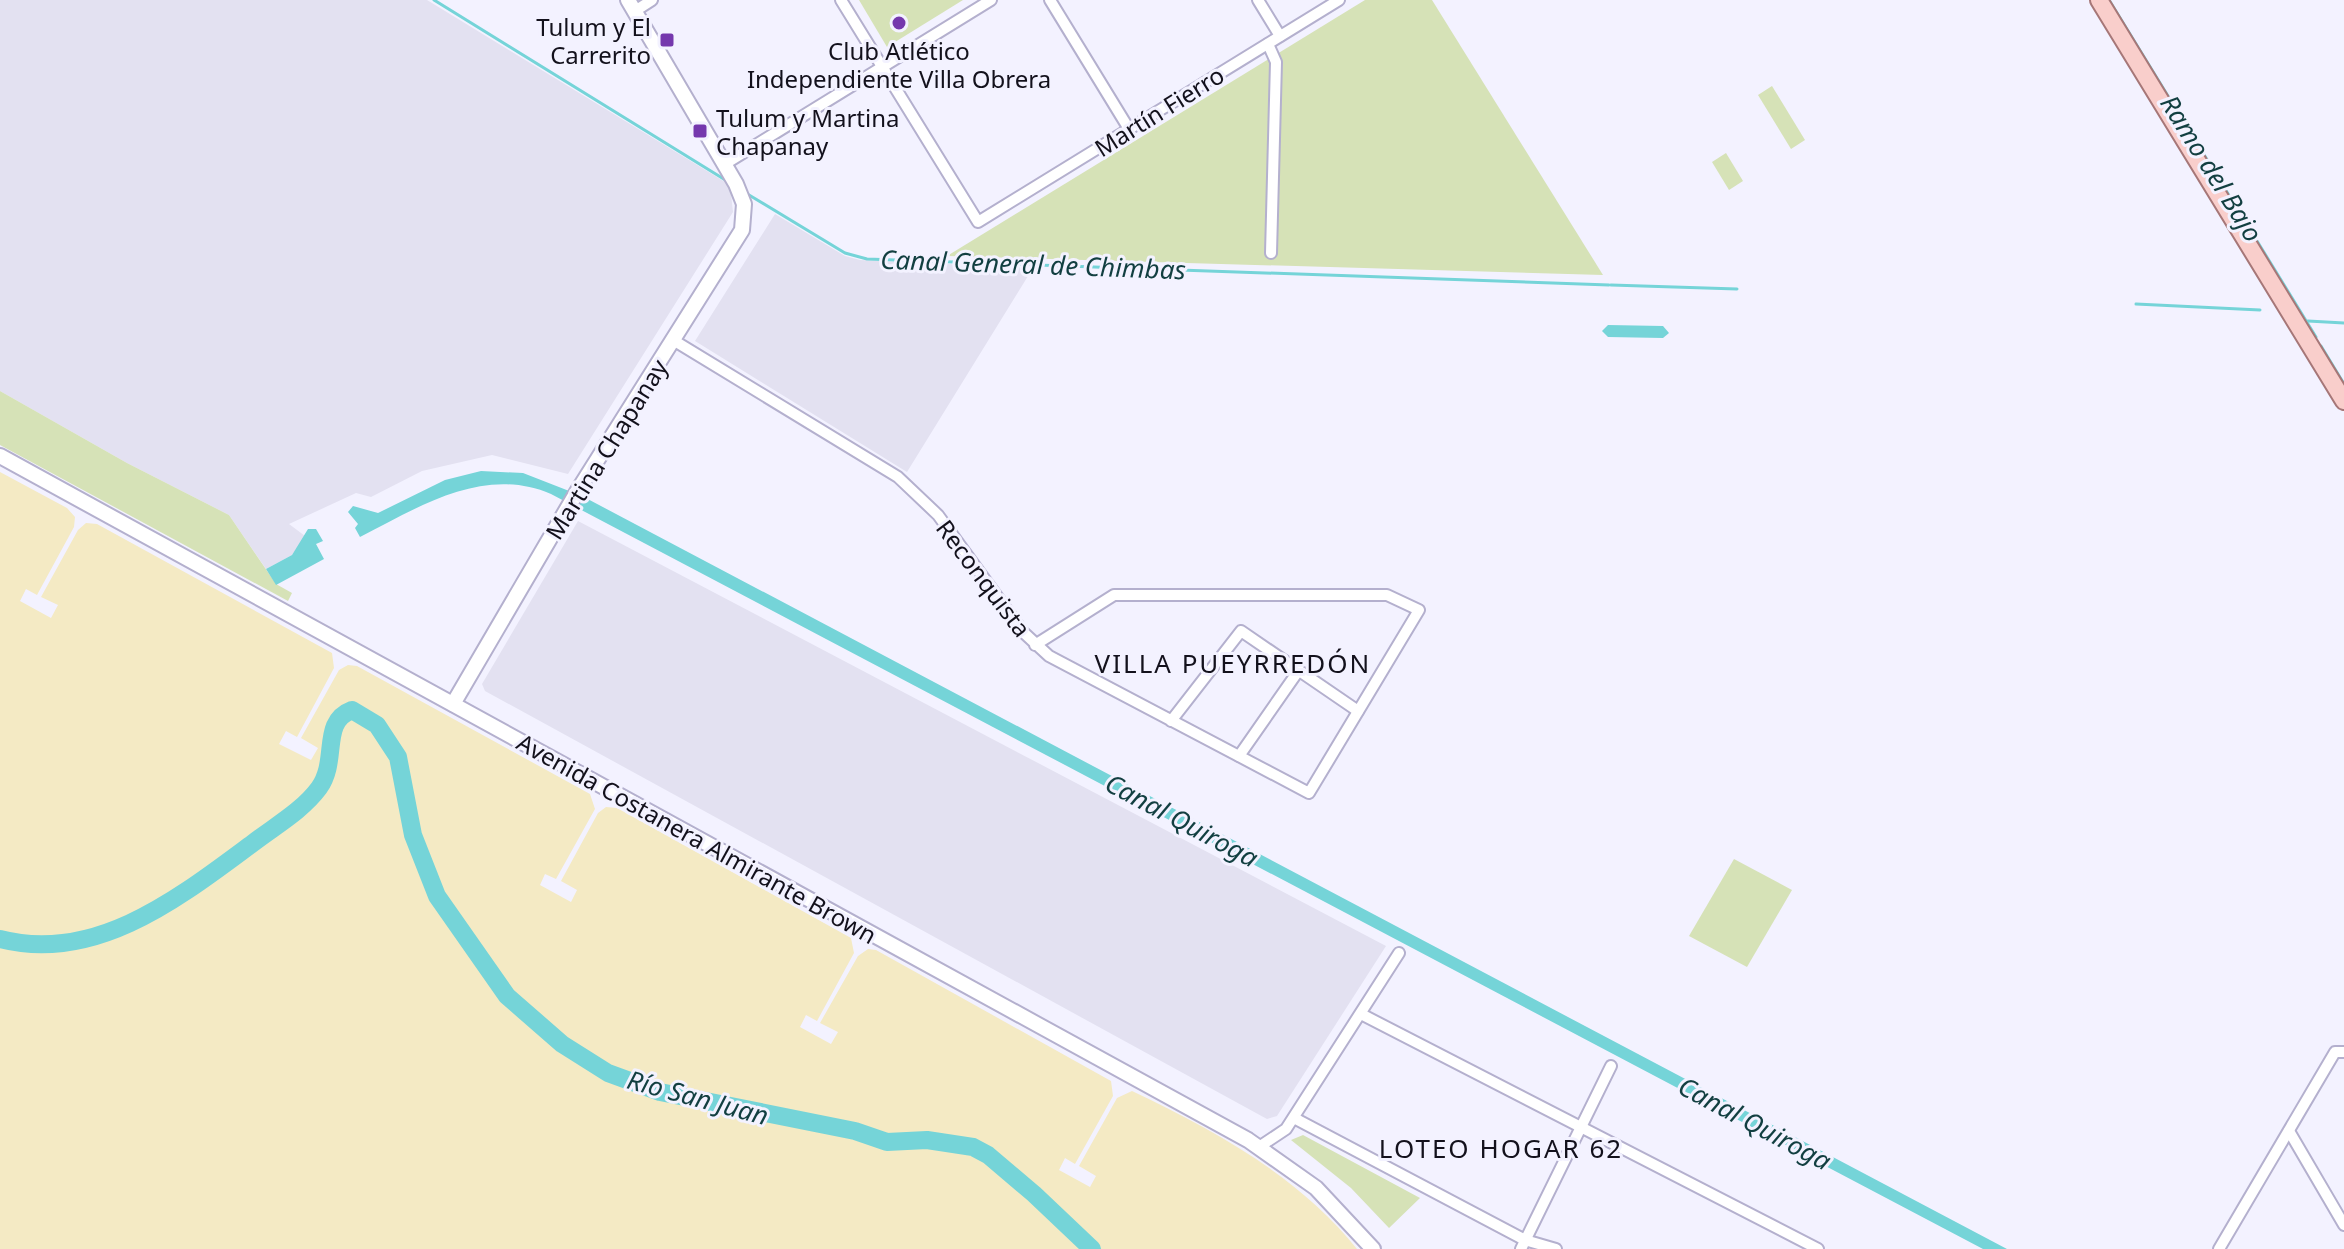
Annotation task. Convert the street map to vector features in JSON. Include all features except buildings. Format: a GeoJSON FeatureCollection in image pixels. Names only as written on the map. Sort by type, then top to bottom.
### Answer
{"type":"FeatureCollection","features":[{"type":"Feature","properties":{"kind":"main road"},"geometry":{"type":"LineString","coordinates":[[2099,0],[2344,401]]}},
{"type":"Feature","properties":{"kind":"main road"},"geometry":{"type":"LineString","coordinates":[[631,5],[725,164]]}},
{"type":"Feature","properties":{"kind":"main road","name":"Martina Chapanay"},"geometry":{"type":"LineString","coordinates":[[453,704],[573,499],[740,238],[745,213],[738,189],[725,164]]}},
{"type":"Feature","properties":{"kind":"main road","name":"Avenida Costanera Almirante Brown"},"geometry":{"type":"LineString","coordinates":[[0,456],[1259,1147],[1326,1198],[1373,1249]]}},
{"type":"Feature","properties":{"kind":"street"},"geometry":{"type":"LineString","coordinates":[[631,5],[652,0]]}},
{"type":"Feature","properties":{"kind":"street"},"geometry":{"type":"LineString","coordinates":[[841,0],[882,67]]}},
{"type":"Feature","properties":{"kind":"street"},"geometry":{"type":"LineString","coordinates":[[725,164],[991,0]]}},
{"type":"Feature","properties":{"kind":"street"},"geometry":{"type":"LineString","coordinates":[[1050,0],[1129,129]]}},
{"type":"Feature","properties":{"kind":"street"},"geometry":{"type":"LineString","coordinates":[[1258,0],[1280,36]]}},
{"type":"Feature","properties":{"kind":"street","name":"Martín Fierro"},"geometry":{"type":"LineString","coordinates":[[882,67],[978,222],[1339,0]]}},
{"type":"Feature","properties":{"kind":"street"},"geometry":{"type":"LineString","coordinates":[[1268,44],[1276,62],[1271,253]]}},
{"type":"Feature","properties":{"kind":"street","name":"Reconquista"},"geometry":{"type":"LineString","coordinates":[[673,340],[898,477],[938,515],[1035,645],[1049,656],[1309,793],[1358,711]]}},
{"type":"Feature","properties":{"kind":"street"},"geometry":{"type":"LineString","coordinates":[[1035,645],[1114,595],[1387,595],[1419,610],[1358,711],[1241,631],[1171,721]]}},
{"type":"Feature","properties":{"kind":"street"},"geometry":{"type":"LineString","coordinates":[[1239,756],[1299,670]]}},
{"type":"Feature","properties":{"kind":"street"},"geometry":{"type":"LineString","coordinates":[[1259,1147],[1286,1129],[1294,1118],[1399,953]]}},
{"type":"Feature","properties":{"kind":"street"},"geometry":{"type":"LineString","coordinates":[[1361,1014],[1818,1249]]}},
{"type":"Feature","properties":{"kind":"street"},"geometry":{"type":"LineString","coordinates":[[2219,1249],[2335,1052],[2344,1052]]}},
{"type":"Feature","properties":{"kind":"street"},"geometry":{"type":"LineString","coordinates":[[1523,1245],[1611,1066]]}},
{"type":"Feature","properties":{"kind":"street"},"geometry":{"type":"LineString","coordinates":[[1294,1118],[1523,1245],[1556,1249]]}},
{"type":"Feature","properties":{"kind":"street"},"geometry":{"type":"LineString","coordinates":[[2289,1131],[2344,1225]]}},
{"type":"Feature","properties":{"kind":"shaded area"},"geometry":{"type":"Polygon","coordinates":[[[0,0],[427,0],[730,185],[733,212],[568,474],[492,455],[422,471],[371,497],[356,493],[289,524],[305,536],[292,555],[266,569],[229,515],[127,463],[0,391],[0,0]]]}},
{"type":"Feature","properties":{"kind":"shaded area"},"geometry":{"type":"Polygon","coordinates":[[[775,214],[845,256],[860,260],[1033,268],[907,472],[695,341],[775,214]]]}},
{"type":"Feature","properties":{"kind":"shaded area"},"geometry":{"type":"Polygon","coordinates":[[[578,521],[1386,946],[1277,1116],[1267,1119],[485,691],[482,684],[578,521]]]}},
{"type":"Feature","properties":{"kind":"green space","name":"Club Atlético Independiente Villa Obrera"},"geometry":{"type":"Polygon","coordinates":[[[859,0],[963,0],[887,47],[859,0]]]}},
{"type":"Feature","properties":{"kind":"green space"},"geometry":{"type":"Polygon","coordinates":[[[1365,0],[1432,0],[1603,275],[947,256],[1365,0]]]}},
{"type":"Feature","properties":{"kind":"green space"},"geometry":{"type":"Polygon","coordinates":[[[1772,86],[1805,140],[1791,149],[1758,95],[1772,86]]]}},
{"type":"Feature","properties":{"kind":"green space"},"geometry":{"type":"Polygon","coordinates":[[[1726,153],[1743,181],[1729,190],[1712,162],[1726,153]]]}},
{"type":"Feature","properties":{"kind":"green space"},"geometry":{"type":"Polygon","coordinates":[[[0,391],[127,463],[229,515],[276,584],[292,593],[288,601],[0,445],[0,391]]]}},
{"type":"Feature","properties":{"kind":"green space"},"geometry":{"type":"Polygon","coordinates":[[[1734,859],[1792,890],[1747,967],[1689,936],[1734,859]]]}},
{"type":"Feature","properties":{"kind":"green space"},"geometry":{"type":"Polygon","coordinates":[[[1303,1135],[1420,1198],[1389,1228],[1351,1188],[1291,1140],[1303,1135]]]}},
{"type":"Feature","properties":{"kind":"sand"},"geometry":{"type":"Polygon","coordinates":[[[0,472],[67,508],[75,517],[74,527],[37,595],[26,589],[20,601],[51,618],[58,605],[41,597],[78,530],[86,523],[97,524],[332,653],[334,668],[297,737],[286,731],[279,744],[311,760],[318,748],[301,738],[339,670],[348,665],[357,666],[590,794],[595,809],[556,879],[545,874],[540,885],[571,902],[577,890],[561,881],[598,813],[606,807],[617,808],[851,938],[854,953],[817,1021],[806,1015],[800,1027],[831,1044],[838,1032],[820,1023],[858,956],[868,949],[876,950],[1111,1081],[1113,1096],[1075,1164],[1065,1158],[1059,1170],[1090,1187],[1096,1176],[1079,1166],[1117,1098],[1132,1091],[1194,1122],[1254,1158],[1309,1199],[1357,1249],[0,1249],[0,472]]]}},
{"type":"Feature","properties":{"kind":"water"},"geometry":{"type":"Polygon","coordinates":[[[1608,325],[1663,326],[1669,333],[1663,338],[1608,337],[1602,331],[1608,325]]]}},
{"type":"Feature","properties":{"kind":"water","name":"Canal Quiroga"},"geometry":{"type":"Polygon","coordinates":[[[481,471],[523,473],[582,496],[2007,1249],[1983,1249],[551,494],[526,486],[501,484],[476,487],[428,503],[360,537],[355,528],[358,524],[348,512],[353,506],[378,513],[445,480],[481,471]]]}},
{"type":"Feature","properties":{"kind":"water"},"geometry":{"type":"Polygon","coordinates":[[[308,529],[316,529],[323,541],[316,544],[324,559],[276,585],[266,569],[292,555],[308,529]]]}},
{"type":"Feature","properties":{"kind":"waterway","name":"Canal General de Chimbas"},"geometry":{"type":"LineString","coordinates":[[434,0],[727,181]]}},
{"type":"Feature","properties":{"kind":"waterway","name":"Ramo del Bajo"},"geometry":{"type":"LineString","coordinates":[[2109,0],[2316,337]]}},
{"type":"Feature","properties":{"kind":"waterway","name":"Canal General de Chimbas"},"geometry":{"type":"LineString","coordinates":[[744,192],[845,253],[867,259],[1609,285]]}},
{"type":"Feature","properties":{"kind":"waterway","name":"Canal General de Chimbas"},"geometry":{"type":"LineString","coordinates":[[1611,285],[1737,289]]}},
{"type":"Feature","properties":{"kind":"waterway"},"geometry":{"type":"LineString","coordinates":[[2136,304],[2260,310]]}},
{"type":"Feature","properties":{"kind":"waterway"},"geometry":{"type":"LineString","coordinates":[[2308,321],[2344,323]]}},
{"type":"Feature","properties":{"kind":"waterway","name":"Ramo del Bajo"},"geometry":{"type":"LineString","coordinates":[[2321,346],[2344,384]]}},
{"type":"Feature","properties":{"kind":"waterway","name":"Río San Juan"},"geometry":{"type":"LineString","coordinates":[[0,939],[35,944],[70,942],[103,934],[166,904],[305,804],[325,777],[336,723],[352,710],[377,725],[398,757],[413,835],[437,896],[507,996],[562,1044],[608,1073],[660,1092],[855,1131],[887,1142],[927,1140],[973,1147],[988,1155],[1034,1194],[1092,1249]]}},
{"type":"Feature","properties":{"kind":"place","name":"Club Atlético Independiente Villa Obrera"},"geometry":{"type":"Point","coordinates":[899,23]}},
{"type":"Feature","properties":{"kind":"place","name":"Tulum y El Carrerito"},"geometry":{"type":"Point","coordinates":[667,40]}},
{"type":"Feature","properties":{"kind":"place","name":"Tulum y Martina Chapanay"},"geometry":{"type":"Point","coordinates":[700,131]}},
{"type":"Feature","properties":{"kind":"district","name":"VILLA PUEYRREDÓN"},"geometry":{"type":"Point","coordinates":[1233,663]}},
{"type":"Feature","properties":{"kind":"district","name":"LOTEO HOGAR 62"},"geometry":{"type":"Point","coordinates":[1501,1148]}}]}
